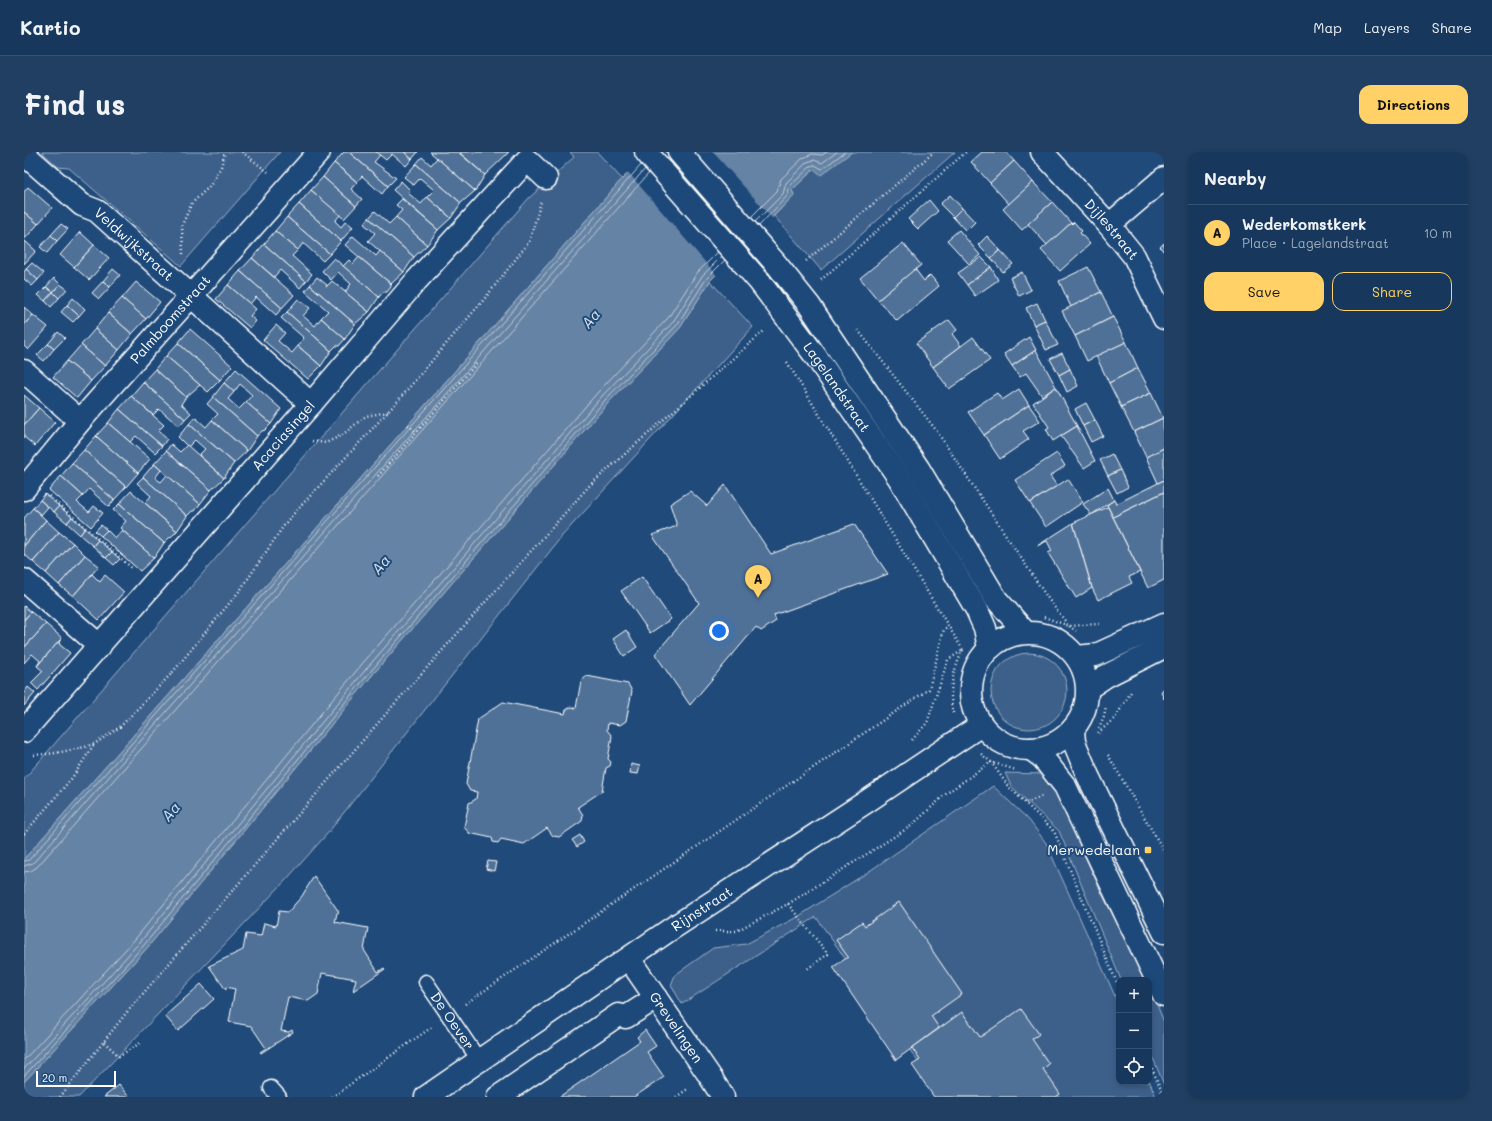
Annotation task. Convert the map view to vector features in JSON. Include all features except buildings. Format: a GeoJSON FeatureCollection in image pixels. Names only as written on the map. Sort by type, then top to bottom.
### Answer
{"type":"FeatureCollection","features":[{"type":"Feature","properties":{"kind":"street","name":"Palmboomstraat"},"geometry":{"type":"LineString","coordinates":[[28,485],[80,421],[319,152]]}},
{"type":"Feature","properties":{"kind":"street","name":"Lagelandstraat"},"geometry":{"type":"LineString","coordinates":[[646,152],[759,281],[817,358],[899,478],[977,610],[985,628],[989,648]]}},
{"type":"Feature","properties":{"kind":"street","name":"Lagelandstraat"},"geometry":{"type":"LineString","coordinates":[[679,152],[777,265],[802,298],[918,468],[996,600],[1025,632]]}},
{"type":"Feature","properties":{"kind":"street","name":"Dijlestraat"},"geometry":{"type":"LineString","coordinates":[[1042,152],[1109,225],[1134,256],[1164,318]]}},
{"type":"Feature","properties":{"kind":"street","name":"Veldwijkstraat"},"geometry":{"type":"LineString","coordinates":[[24,154],[82,205],[97,211],[311,404]]}},
{"type":"Feature","properties":{"kind":"street","name":"Acaciasingel"},"geometry":{"type":"LineString","coordinates":[[24,731],[293,425],[416,281],[527,160],[546,178]]}},
{"type":"Feature","properties":{"kind":"street"},"geometry":{"type":"LineString","coordinates":[[1109,225],[1164,178]]}},
{"type":"Feature","properties":{"kind":"street"},"geometry":{"type":"LineString","coordinates":[[24,371],[80,421]]}},
{"type":"Feature","properties":{"kind":"street"},"geometry":{"type":"LineString","coordinates":[[24,580],[100,646]]}},
{"type":"Feature","properties":{"kind":"street"},"geometry":{"type":"LineString","coordinates":[[1077,657],[1096,655],[1164,624]]}},
{"type":"Feature","properties":{"kind":"street"},"geometry":{"type":"LineString","coordinates":[[1025,632],[1044,634],[1061,642],[1077,657],[1084,672],[1088,688],[1087,701],[1083,714],[1073,729],[1064,738],[1048,746],[1031,749],[1009,746],[993,737],[981,725],[972,706],[970,686],[975,667],[989,648],[1003,638],[1025,632]]}},
{"type":"Feature","properties":{"kind":"street"},"geometry":{"type":"LineString","coordinates":[[1088,688],[1106,676],[1164,647]]}},
{"type":"Feature","properties":{"kind":"street","name":"Rijnstraat"},"geometry":{"type":"LineString","coordinates":[[426,1097],[628,959],[981,725]]}},
{"type":"Feature","properties":{"kind":"street"},"geometry":{"type":"LineString","coordinates":[[1073,729],[1074,742],[1088,776],[1164,932]]}},
{"type":"Feature","properties":{"kind":"street"},"geometry":{"type":"LineString","coordinates":[[1031,749],[1043,758],[1065,786],[1164,995]]}},
{"type":"Feature","properties":{"kind":"street","name":"Grevelingen"},"geometry":{"type":"LineString","coordinates":[[628,959],[722,1097]]}},
{"type":"Feature","properties":{"kind":"street"},"geometry":{"type":"LineString","coordinates":[[498,1097],[618,1015],[626,1017],[656,998]]}},
{"type":"Feature","properties":{"kind":"lane","name":"De Oever"},"geometry":{"type":"LineString","coordinates":[[426,982],[479,1060]]}},
{"type":"Feature","properties":{"kind":"path"},"geometry":{"type":"LineString","coordinates":[[191,296],[183,260],[182,225],[192,203],[210,186],[221,167],[225,152]]}},
{"type":"Feature","properties":{"kind":"path"},"geometry":{"type":"LineString","coordinates":[[242,152],[258,163],[286,189]]}},
{"type":"Feature","properties":{"kind":"path"},"geometry":{"type":"LineString","coordinates":[[802,264],[934,152]]}},
{"type":"Feature","properties":{"kind":"path"},"geometry":{"type":"LineString","coordinates":[[802,298],[966,152]]}},
{"type":"Feature","properties":{"kind":"path"},"geometry":{"type":"LineString","coordinates":[[30,755],[56,753],[85,747],[96,743],[120,727],[172,673],[241,589],[287,521],[389,412],[486,297],[529,242],[544,191],[546,178]]}},
{"type":"Feature","properties":{"kind":"path"},"geometry":{"type":"LineString","coordinates":[[60,1097],[126,1012],[383,718],[590,485],[783,313]]}},
{"type":"Feature","properties":{"kind":"path"},"geometry":{"type":"LineString","coordinates":[[762,323],[770,336]]}},
{"type":"Feature","properties":{"kind":"path"},"geometry":{"type":"LineString","coordinates":[[857,329],[936,430],[1034,579],[1069,626]]}},
{"type":"Feature","properties":{"kind":"path"},"geometry":{"type":"LineString","coordinates":[[786,361],[963,650],[948,660],[927,724],[906,746]]}},
{"type":"Feature","properties":{"kind":"path"},"geometry":{"type":"LineString","coordinates":[[378,476],[477,363]]}},
{"type":"Feature","properties":{"kind":"path"},"geometry":{"type":"LineString","coordinates":[[293,425],[308,440],[326,443],[342,435],[366,416],[389,412]]}},
{"type":"Feature","properties":{"kind":"path"},"geometry":{"type":"LineString","coordinates":[[408,425],[416,432]]}},
{"type":"Feature","properties":{"kind":"path"},"geometry":{"type":"LineString","coordinates":[[28,485],[151,585]]}},
{"type":"Feature","properties":{"kind":"path"},"geometry":{"type":"LineString","coordinates":[[332,1097],[929,689],[944,629],[948,626]]}},
{"type":"Feature","properties":{"kind":"path"},"geometry":{"type":"LineString","coordinates":[[1100,740],[1096,734],[1115,718],[1134,687]]}},
{"type":"Feature","properties":{"kind":"path"},"geometry":{"type":"LineString","coordinates":[[24,834],[72,778],[96,743]]}},
{"type":"Feature","properties":{"kind":"path"},"geometry":{"type":"LineString","coordinates":[[1106,752],[1164,851]]}},
{"type":"Feature","properties":{"kind":"path"},"geometry":{"type":"LineString","coordinates":[[713,931],[736,930],[788,904],[912,826],[947,793],[991,762],[1008,786],[1054,831],[1116,981]]}},
{"type":"Feature","properties":{"kind":"path"},"geometry":{"type":"LineString","coordinates":[[788,904],[828,954],[807,969]]}},
{"type":"Feature","properties":{"kind":"path"},"geometry":{"type":"LineString","coordinates":[[104,1042],[119,1056],[142,1042]]}},
{"type":"Feature","properties":{"kind":"path"},"geometry":{"type":"LineString","coordinates":[[1152,1068],[1164,1097]]}},
{"type":"Feature","properties":{"kind":"shaded area"},"geometry":{"type":"Polygon","coordinates":[[[42,152],[280,152],[181,266],[69,168],[58,167],[42,152]]]}},
{"type":"Feature","properties":{"kind":"shaded area"},"geometry":{"type":"Polygon","coordinates":[[[570,152],[597,152],[622,179],[408,425],[24,859],[24,779],[528,199],[574,157],[570,152]]]}},
{"type":"Feature","properties":{"kind":"shaded area"},"geometry":{"type":"Polygon","coordinates":[[[852,152],[955,152],[821,270],[774,216],[794,195],[792,190],[814,169],[852,152]]]}},
{"type":"Feature","properties":{"kind":"shaded area"},"geometry":{"type":"Polygon","coordinates":[[[710,281],[753,327],[562,536],[327,834],[286,880],[79,1097],[24,1097],[24,1082],[147,948],[374,673],[609,402],[680,328],[710,281]]]}},
{"type":"Feature","properties":{"kind":"shaded area"},"geometry":{"type":"Polygon","coordinates":[[[1021,653],[1037,653],[1050,659],[1061,670],[1067,683],[1065,706],[1050,723],[1037,729],[1021,729],[1008,723],[993,706],[991,699],[991,683],[997,670],[1014,655],[1021,653]]]}},
{"type":"Feature","properties":{"kind":"shaded area"},"geometry":{"type":"Polygon","coordinates":[[[1005,773],[1043,774],[1064,802],[1072,828],[1105,900],[1145,977],[1120,977],[1059,831],[1011,786],[1005,773]]]}},
{"type":"Feature","properties":{"kind":"shaded area"},"geometry":{"type":"Polygon","coordinates":[[[993,786],[1029,820],[1046,843],[1116,999],[1116,1085],[1151,1085],[1156,1097],[943,1097],[816,917],[682,1004],[671,985],[675,975],[713,948],[746,944],[799,916],[868,872],[993,786]]]}},
{"type":"Feature","properties":{"kind":"shaded area"},"geometry":{"type":"Polygon","coordinates":[[[1152,992],[1164,1022],[1164,1085],[1152,1055],[1152,992]]]}},
{"type":"Feature","properties":{"kind":"water","name":"Aa"},"geometry":{"type":"Polygon","coordinates":[[[649,152],[852,152],[821,175],[814,169],[792,190],[794,195],[710,281],[680,328],[609,402],[374,673],[147,948],[24,1082],[24,859],[408,425],[622,179],[649,152]]]}},
{"type":"Feature","properties":{"kind":"pier"},"geometry":{"type":"Polygon","coordinates":[[[646,152],[713,152],[773,219],[717,276],[627,171],[646,152]]]}},
{"type":"Feature","properties":{"kind":"place","name":"Wederkomstkerk"},"geometry":{"type":"Point","coordinates":[758,598]}},
{"type":"Feature","properties":{"kind":"place","name":"Merwedelaan"},"geometry":{"type":"Point","coordinates":[1148,850]}}]}
